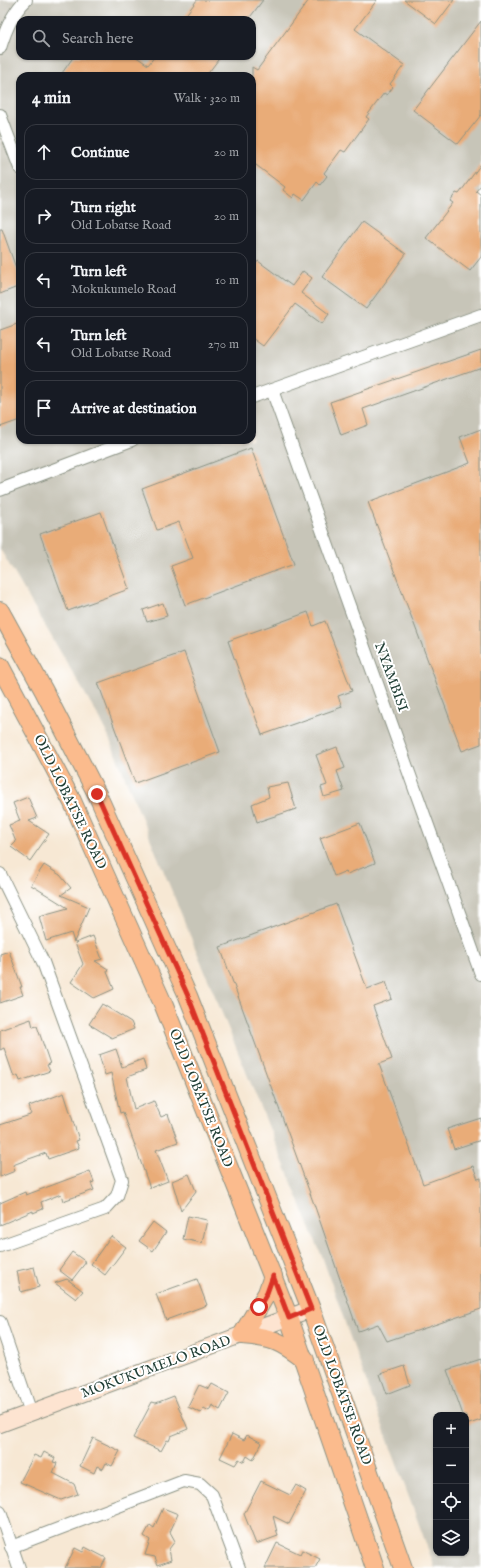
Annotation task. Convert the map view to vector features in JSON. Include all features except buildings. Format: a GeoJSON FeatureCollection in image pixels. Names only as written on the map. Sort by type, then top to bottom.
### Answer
{"type":"FeatureCollection","features":[{"type":"Feature","properties":{"kind":"main road","name":"OLD LOBATSE ROAD"},"geometry":{"type":"LineString","coordinates":[[0,611],[44,691],[97,794],[185,989],[311,1309],[403,1568]]}},
{"type":"Feature","properties":{"kind":"main road","name":"OLD LOBATSE ROAD"},"geometry":{"type":"LineString","coordinates":[[0,666],[72,801],[158,992],[273,1276],[305,1360],[375,1568]]}},
{"type":"Feature","properties":{"kind":"main road"},"geometry":{"type":"LineString","coordinates":[[273,1276],[267,1293],[242,1335],[263,1336],[274,1339],[305,1360]]}},
{"type":"Feature","properties":{"kind":"street"},"geometry":{"type":"LineString","coordinates":[[0,48],[5,32],[20,6],[26,0]]}},
{"type":"Feature","properties":{"kind":"street"},"geometry":{"type":"LineString","coordinates":[[0,115],[16,157]]}},
{"type":"Feature","properties":{"kind":"street"},"geometry":{"type":"LineString","coordinates":[[256,396],[481,315]]}},
{"type":"Feature","properties":{"kind":"street","name":"NYAMBISI"},"geometry":{"type":"LineString","coordinates":[[272,390],[481,974]]}},
{"type":"Feature","properties":{"kind":"street"},"geometry":{"type":"LineString","coordinates":[[0,490],[114,444]]}},
{"type":"Feature","properties":{"kind":"street"},"geometry":{"type":"LineString","coordinates":[[0,874],[43,962],[122,1180],[117,1196],[105,1209],[0,1246]]}},
{"type":"Feature","properties":{"kind":"street","name":"MOKUKUMELO ROAD"},"geometry":{"type":"LineString","coordinates":[[0,1424],[311,1309]]}},
{"type":"Feature","properties":{"kind":"street"},"geometry":{"type":"LineString","coordinates":[[0,1322],[31,1413]]}},
{"type":"Feature","properties":{"kind":"street"},"geometry":{"type":"LineString","coordinates":[[12,1547],[184,1481],[200,1484],[212,1494],[239,1568]]}},
{"type":"Feature","properties":{"kind":"street"},"geometry":{"type":"LineString","coordinates":[[0,1512],[20,1568]]}},
{"type":"Feature","properties":{"kind":"shaded area"},"geometry":{"type":"Polygon","coordinates":[[[0,0],[481,0],[481,1568],[435,1568],[323,1259],[104,726],[0,549],[0,0]]]}},
{"type":"Feature","properties":{"kind":"route"},"geometry":{"type":"LineString","coordinates":[[97,794],[188,996],[311,1309],[289,1318],[273,1276],[270,1287],[259,1307]]}}]}
